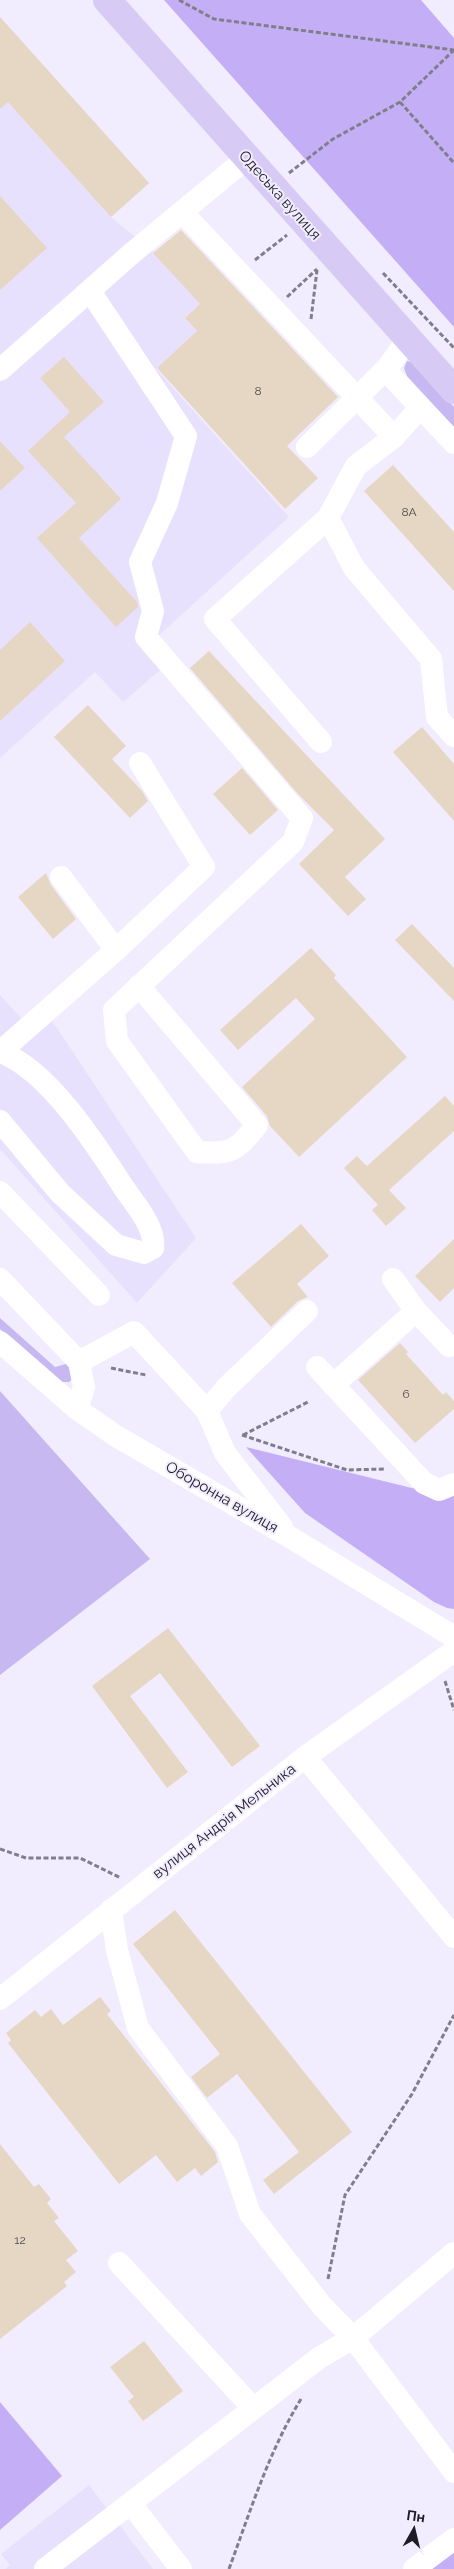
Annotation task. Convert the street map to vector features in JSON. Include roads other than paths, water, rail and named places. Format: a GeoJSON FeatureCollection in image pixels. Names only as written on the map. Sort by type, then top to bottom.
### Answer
{"type":"FeatureCollection","features":[{"type":"Feature","properties":{"kind":"main road","name":"Одеська вулиця"},"geometry":{"type":"LineString","coordinates":[[107,0],[454,390]]}},
{"type":"Feature","properties":{"kind":"street"},"geometry":{"type":"LineString","coordinates":[[0,370],[247,158]]}},
{"type":"Feature","properties":{"kind":"street"},"geometry":{"type":"LineString","coordinates":[[182,212],[394,437]]}},
{"type":"Feature","properties":{"kind":"street"},"geometry":{"type":"LineString","coordinates":[[90,291],[186,436],[167,503],[140,562],[153,612],[146,637],[302,818],[293,842],[114,1010],[116,1041],[197,1152],[220,1153],[240,1146],[257,1125],[140,986]]}},
{"type":"Feature","properties":{"kind":"street"},"geometry":{"type":"LineString","coordinates":[[307,447],[388,367],[408,339]]}},
{"type":"Feature","properties":{"kind":"street"},"geometry":{"type":"LineString","coordinates":[[388,367],[390,375],[454,443]]}},
{"type":"Feature","properties":{"kind":"street"},"geometry":{"type":"LineString","coordinates":[[321,742],[215,619],[328,518],[356,466],[394,437],[420,408]]}},
{"type":"Feature","properties":{"kind":"street"},"geometry":{"type":"LineString","coordinates":[[328,518],[354,568],[431,659],[437,717],[454,736]]}},
{"type":"Feature","properties":{"kind":"street"},"geometry":{"type":"LineString","coordinates":[[0,1052],[116,950],[204,867],[140,763]]}},
{"type":"Feature","properties":{"kind":"street"},"geometry":{"type":"LineString","coordinates":[[61,877],[116,950]]}},
{"type":"Feature","properties":{"kind":"street"},"geometry":{"type":"LineString","coordinates":[[0,1052],[12,1056],[45,1084],[84,1126],[138,1208],[155,1238],[153,1248],[144,1253],[116,1245],[60,1193],[0,1121]]}},
{"type":"Feature","properties":{"kind":"street"},"geometry":{"type":"LineString","coordinates":[[0,1192],[99,1295]]}},
{"type":"Feature","properties":{"kind":"street"},"geometry":{"type":"LineString","coordinates":[[0,1279],[78,1362],[84,1387],[77,1409]]}},
{"type":"Feature","properties":{"kind":"street"},"geometry":{"type":"LineString","coordinates":[[393,1279],[416,1312],[449,1346]]}},
{"type":"Feature","properties":{"kind":"street"},"geometry":{"type":"LineString","coordinates":[[208,1411],[226,1388],[307,1311]]}},
{"type":"Feature","properties":{"kind":"street"},"geometry":{"type":"LineString","coordinates":[[333,1385],[416,1312]]}},
{"type":"Feature","properties":{"kind":"street"},"geometry":{"type":"LineString","coordinates":[[78,1362],[134,1332],[208,1411],[225,1453],[288,1536]]}},
{"type":"Feature","properties":{"kind":"street","name":"Оборонна вулиця"},"geometry":{"type":"LineString","coordinates":[[0,1342],[77,1409],[116,1436],[288,1536],[450,1642]]}},
{"type":"Feature","properties":{"kind":"street"},"geometry":{"type":"LineString","coordinates":[[317,1367],[424,1483],[447,1487]]}},
{"type":"Feature","properties":{"kind":"street","name":"вулиця Андрія Мельника"},"geometry":{"type":"LineString","coordinates":[[0,1999],[450,1642]]}},
{"type":"Feature","properties":{"kind":"street"},"geometry":{"type":"LineString","coordinates":[[305,1757],[454,1938]]}},
{"type":"Feature","properties":{"kind":"street"},"geometry":{"type":"LineString","coordinates":[[111,1910],[117,1950],[138,2028],[227,2146],[250,2214],[322,2306],[353,2338],[454,2472]]}},
{"type":"Feature","properties":{"kind":"street"},"geometry":{"type":"LineString","coordinates":[[45,2569],[319,2358],[353,2338],[454,2253]]}},
{"type":"Feature","properties":{"kind":"street"},"geometry":{"type":"LineString","coordinates":[[119,2263],[253,2408]]}},
{"type":"Feature","properties":{"kind":"street"},"geometry":{"type":"LineString","coordinates":[[131,2504],[181,2569]]}},
{"type":"Feature","properties":{"kind":"street"},"geometry":{"type":"LineString","coordinates":[[414,2569],[454,2539]]}}]}
